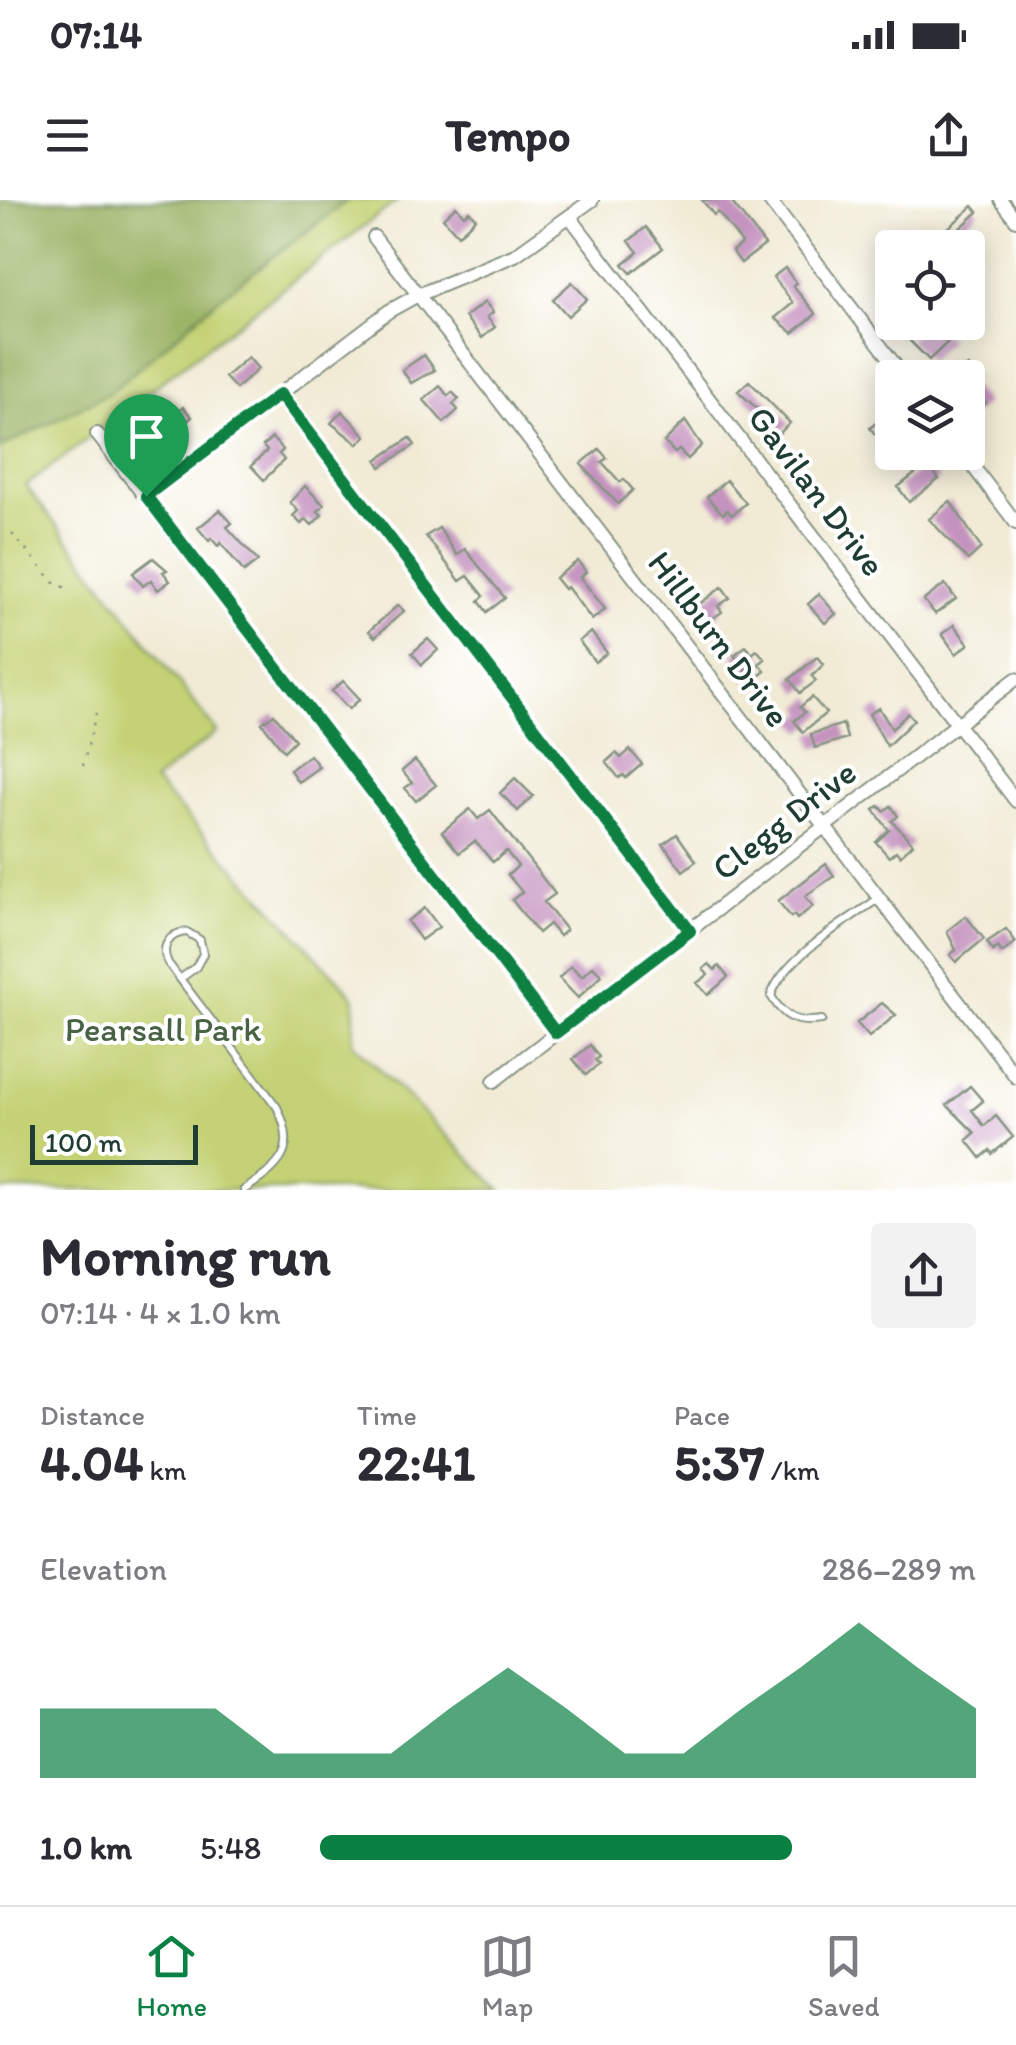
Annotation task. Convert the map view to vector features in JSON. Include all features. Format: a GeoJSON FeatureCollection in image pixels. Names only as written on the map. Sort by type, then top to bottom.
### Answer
{"type":"FeatureCollection","features":[{"type":"Feature","properties":{"kind":"street"},"geometry":{"type":"LineString","coordinates":[[146,496],[389,311],[418,294],[508,259],[592,200]]}},
{"type":"Feature","properties":{"kind":"street"},"geometry":{"type":"LineString","coordinates":[[769,200],[891,360]]}},
{"type":"Feature","properties":{"kind":"street"},"geometry":{"type":"LineString","coordinates":[[1001,200],[1016,220]]}},
{"type":"Feature","properties":{"kind":"street","name":"Gavilan Drive"},"geometry":{"type":"LineString","coordinates":[[570,217],[1016,801]]}},
{"type":"Feature","properties":{"kind":"street","name":"Hillburn Drive"},"geometry":{"type":"LineString","coordinates":[[374,236],[1016,1078]]}},
{"type":"Feature","properties":{"kind":"street"},"geometry":{"type":"LineString","coordinates":[[280,394],[690,931]]}},
{"type":"Feature","properties":{"kind":"street"},"geometry":{"type":"LineString","coordinates":[[97,434],[556,1033]]}},
{"type":"Feature","properties":{"kind":"street"},"geometry":{"type":"LineString","coordinates":[[976,470],[1016,523]]}},
{"type":"Feature","properties":{"kind":"street","name":"Clegg Drive"},"geometry":{"type":"LineString","coordinates":[[494,1081],[1016,679]]}},
{"type":"Feature","properties":{"kind":"lane"},"geometry":{"type":"LineString","coordinates":[[822,1020],[801,1023],[780,1011],[771,996],[775,983],[794,962],[879,899]]}},
{"type":"Feature","properties":{"kind":"lane"},"geometry":{"type":"LineString","coordinates":[[180,978],[196,967],[204,954],[200,940],[186,932],[172,936],[164,949],[168,964],[278,1107],[285,1122],[288,1138],[284,1156],[268,1174],[244,1190]]}},
{"type":"Feature","properties":{"kind":"path"},"geometry":{"type":"LineString","coordinates":[[12,534],[56,583],[66,588]]}},
{"type":"Feature","properties":{"kind":"path"},"geometry":{"type":"LineString","coordinates":[[83,766],[96,713]]}},
{"type":"Feature","properties":{"kind":"green space","name":"Pearsall Park"},"geometry":{"type":"Polygon","coordinates":[[[0,200],[398,200],[26,486],[217,732],[154,781],[355,998],[353,1043],[501,1190],[0,1190],[0,200]]]}},
{"type":"Feature","properties":{"kind":"green space"},"geometry":{"type":"Polygon","coordinates":[[[0,200],[348,200],[222,296],[111,392],[0,448],[0,200]]]}},
{"type":"Feature","properties":{"kind":"building"},"geometry":{"type":"Polygon","coordinates":[[[702,200],[730,200],[765,245],[741,263],[732,251],[742,243],[718,212],[714,215],[702,200]]]}},
{"type":"Feature","properties":{"kind":"building"},"geometry":{"type":"Polygon","coordinates":[[[456,206],[464,215],[469,211],[476,218],[458,235],[443,218],[456,206]]]}},
{"type":"Feature","properties":{"kind":"building"},"geometry":{"type":"Polygon","coordinates":[[[973,206],[978,212],[958,230],[946,230],[973,206]]]}},
{"type":"Feature","properties":{"kind":"building"},"geometry":{"type":"Polygon","coordinates":[[[646,227],[663,248],[631,273],[623,264],[638,252],[629,241],[646,227]]]}},
{"type":"Feature","properties":{"kind":"building"},"geometry":{"type":"Polygon","coordinates":[[[785,268],[796,283],[793,286],[816,314],[793,333],[775,318],[793,303],[773,277],[785,268]]]}},
{"type":"Feature","properties":{"kind":"building"},"geometry":{"type":"Polygon","coordinates":[[[572,282],[587,299],[568,316],[553,299],[572,282]]]}},
{"type":"Feature","properties":{"kind":"building"},"geometry":{"type":"Polygon","coordinates":[[[485,302],[493,312],[487,317],[495,327],[482,338],[465,317],[485,302]]]}},
{"type":"Feature","properties":{"kind":"building"},"geometry":{"type":"Polygon","coordinates":[[[909,340],[950,340],[929,360],[909,340]]]}},
{"type":"Feature","properties":{"kind":"building"},"geometry":{"type":"Polygon","coordinates":[[[424,355],[435,370],[411,383],[402,370],[424,355]]]}},
{"type":"Feature","properties":{"kind":"building"},"geometry":{"type":"Polygon","coordinates":[[[248,357],[258,369],[236,389],[225,377],[248,357]]]}},
{"type":"Feature","properties":{"kind":"building"},"geometry":{"type":"Polygon","coordinates":[[[749,381],[790,423],[778,435],[765,422],[768,419],[738,391],[749,381]]]}},
{"type":"Feature","properties":{"kind":"building"},"geometry":{"type":"Polygon","coordinates":[[[440,386],[448,396],[452,392],[459,399],[453,404],[458,410],[444,423],[424,400],[440,386]]]}},
{"type":"Feature","properties":{"kind":"building"},"geometry":{"type":"Polygon","coordinates":[[[183,407],[192,417],[175,432],[166,422],[183,407]]]}},
{"type":"Feature","properties":{"kind":"building"},"geometry":{"type":"Polygon","coordinates":[[[342,411],[366,436],[358,444],[331,423],[342,411]]]}},
{"type":"Feature","properties":{"kind":"building"},"geometry":{"type":"Polygon","coordinates":[[[685,421],[702,445],[688,459],[664,442],[685,421]]]}},
{"type":"Feature","properties":{"kind":"building"},"geometry":{"type":"Polygon","coordinates":[[[272,438],[283,450],[279,454],[284,460],[264,480],[251,466],[267,451],[263,446],[272,438]]]}},
{"type":"Feature","properties":{"kind":"building"},"geometry":{"type":"Polygon","coordinates":[[[410,438],[415,445],[381,467],[377,460],[410,438]]]}},
{"type":"Feature","properties":{"kind":"building"},"geometry":{"type":"Polygon","coordinates":[[[599,449],[607,458],[602,462],[633,490],[618,504],[581,464],[599,449]]]}},
{"type":"Feature","properties":{"kind":"building"},"geometry":{"type":"Polygon","coordinates":[[[914,470],[932,470],[939,479],[909,502],[898,487],[916,473],[914,470]]]}},
{"type":"Feature","properties":{"kind":"building"},"geometry":{"type":"Polygon","coordinates":[[[726,480],[746,503],[732,515],[727,510],[723,514],[707,497],[726,480]]]}},
{"type":"Feature","properties":{"kind":"building"},"geometry":{"type":"Polygon","coordinates":[[[305,486],[324,505],[318,511],[322,515],[312,525],[306,519],[301,524],[293,516],[298,511],[290,502],[305,486]]]}},
{"type":"Feature","properties":{"kind":"building"},"geometry":{"type":"Polygon","coordinates":[[[950,501],[981,548],[968,560],[929,519],[950,501]]]}},
{"type":"Feature","properties":{"kind":"building"},"geometry":{"type":"Polygon","coordinates":[[[220,510],[232,523],[227,527],[258,561],[244,572],[221,543],[218,546],[211,538],[209,541],[198,528],[220,510]]]}},
{"type":"Feature","properties":{"kind":"building"},"geometry":{"type":"Polygon","coordinates":[[[439,528],[457,555],[465,549],[505,598],[487,612],[479,601],[484,596],[468,576],[460,581],[426,536],[439,528]]]}},
{"type":"Feature","properties":{"kind":"building"},"geometry":{"type":"Polygon","coordinates":[[[153,558],[167,570],[163,572],[170,581],[158,590],[151,580],[143,586],[133,573],[153,558]]]}},
{"type":"Feature","properties":{"kind":"building"},"geometry":{"type":"Polygon","coordinates":[[[578,561],[586,572],[580,577],[605,609],[592,620],[567,587],[564,589],[555,578],[578,561]]]}},
{"type":"Feature","properties":{"kind":"building"},"geometry":{"type":"Polygon","coordinates":[[[945,584],[956,599],[935,614],[924,600],[945,584]]]}},
{"type":"Feature","properties":{"kind":"building"},"geometry":{"type":"Polygon","coordinates":[[[722,587],[730,598],[718,606],[722,612],[705,623],[694,608],[722,587]]]}},
{"type":"Feature","properties":{"kind":"building"},"geometry":{"type":"Polygon","coordinates":[[[819,594],[836,614],[825,623],[808,604],[819,594]]]}},
{"type":"Feature","properties":{"kind":"building"},"geometry":{"type":"Polygon","coordinates":[[[398,605],[404,611],[375,637],[369,631],[398,605]]]}},
{"type":"Feature","properties":{"kind":"building"},"geometry":{"type":"Polygon","coordinates":[[[954,625],[969,644],[956,654],[942,634],[954,625]]]}},
{"type":"Feature","properties":{"kind":"building"},"geometry":{"type":"Polygon","coordinates":[[[591,632],[607,653],[595,662],[579,641],[591,632]]]}},
{"type":"Feature","properties":{"kind":"building"},"geometry":{"type":"Polygon","coordinates":[[[428,639],[438,650],[422,665],[412,653],[428,639]]]}},
{"type":"Feature","properties":{"kind":"building"},"geometry":{"type":"Polygon","coordinates":[[[746,646],[752,654],[757,650],[765,659],[759,664],[765,671],[750,684],[744,676],[748,673],[734,655],[746,646]]]}},
{"type":"Feature","properties":{"kind":"building"},"geometry":{"type":"Polygon","coordinates":[[[817,657],[824,664],[812,676],[816,681],[800,693],[790,679],[817,657]]]}},
{"type":"Feature","properties":{"kind":"building"},"geometry":{"type":"Polygon","coordinates":[[[343,681],[360,699],[349,709],[332,691],[343,681]]]}},
{"type":"Feature","properties":{"kind":"building"},"geometry":{"type":"Polygon","coordinates":[[[812,697],[826,713],[803,732],[794,721],[805,712],[800,707],[812,697]]]}},
{"type":"Feature","properties":{"kind":"building"},"geometry":{"type":"Polygon","coordinates":[[[879,708],[892,729],[908,713],[914,720],[887,746],[869,714],[879,708]]]}},
{"type":"Feature","properties":{"kind":"building"},"geometry":{"type":"Polygon","coordinates":[[[274,714],[295,740],[284,751],[262,723],[274,714]]]}},
{"type":"Feature","properties":{"kind":"building"},"geometry":{"type":"Polygon","coordinates":[[[843,724],[847,738],[815,748],[811,734],[843,724]]]}},
{"type":"Feature","properties":{"kind":"building"},"geometry":{"type":"Polygon","coordinates":[[[630,750],[642,764],[626,778],[619,778],[606,762],[616,753],[621,758],[630,750]]]}},
{"type":"Feature","properties":{"kind":"building"},"geometry":{"type":"Polygon","coordinates":[[[310,755],[319,767],[298,782],[290,770],[310,755]]]}},
{"type":"Feature","properties":{"kind":"building"},"geometry":{"type":"Polygon","coordinates":[[[415,760],[436,785],[416,801],[405,788],[412,783],[402,771],[415,760]]]}},
{"type":"Feature","properties":{"kind":"building"},"geometry":{"type":"Polygon","coordinates":[[[515,778],[533,796],[518,811],[500,793],[515,778]]]}},
{"type":"Feature","properties":{"kind":"building"},"geometry":{"type":"Polygon","coordinates":[[[879,806],[884,811],[891,806],[898,816],[892,821],[913,844],[900,856],[896,851],[889,857],[876,842],[889,830],[874,810],[879,806]]]}},
{"type":"Feature","properties":{"kind":"building"},"geometry":{"type":"Polygon","coordinates":[[[470,809],[478,819],[490,810],[555,894],[544,902],[566,930],[559,936],[549,924],[538,933],[512,900],[522,892],[508,875],[518,866],[506,851],[493,862],[475,841],[459,853],[442,832],[470,809]]]}},
{"type":"Feature","properties":{"kind":"building"},"geometry":{"type":"Polygon","coordinates":[[[677,834],[696,861],[683,871],[663,844],[677,834]]]}},
{"type":"Feature","properties":{"kind":"building"},"geometry":{"type":"Polygon","coordinates":[[[826,864],[834,876],[805,896],[813,906],[797,919],[791,917],[778,901],[826,864]]]}},
{"type":"Feature","properties":{"kind":"building"},"geometry":{"type":"Polygon","coordinates":[[[425,908],[439,927],[421,940],[407,921],[425,908]]]}},
{"type":"Feature","properties":{"kind":"building"},"geometry":{"type":"Polygon","coordinates":[[[966,916],[984,939],[956,962],[950,955],[956,950],[947,931],[966,916]]]}},
{"type":"Feature","properties":{"kind":"building"},"geometry":{"type":"Polygon","coordinates":[[[1006,929],[1016,942],[1002,953],[998,947],[993,951],[987,942],[1006,929]]]}},
{"type":"Feature","properties":{"kind":"building"},"geometry":{"type":"Polygon","coordinates":[[[709,964],[715,970],[719,966],[728,977],[708,995],[697,983],[708,975],[703,969],[709,964]]]}},
{"type":"Feature","properties":{"kind":"building"},"geometry":{"type":"Polygon","coordinates":[[[571,966],[582,976],[593,966],[602,975],[578,998],[559,978],[571,966]]]}},
{"type":"Feature","properties":{"kind":"building"},"geometry":{"type":"Polygon","coordinates":[[[882,1003],[896,1015],[869,1037],[857,1023],[882,1003]]]}},
{"type":"Feature","properties":{"kind":"building"},"geometry":{"type":"Polygon","coordinates":[[[590,1045],[599,1064],[586,1075],[573,1059],[590,1045]]]}},
{"type":"Feature","properties":{"kind":"building"},"geometry":{"type":"Polygon","coordinates":[[[970,1086],[983,1101],[972,1110],[984,1126],[996,1116],[1013,1137],[981,1158],[967,1140],[975,1133],[947,1105],[970,1086]]]}},
{"type":"Feature","properties":{"kind":"route"},"geometry":{"type":"LineString","coordinates":[[280,394],[690,931],[556,1033],[146,496],[280,394]]}}]}
